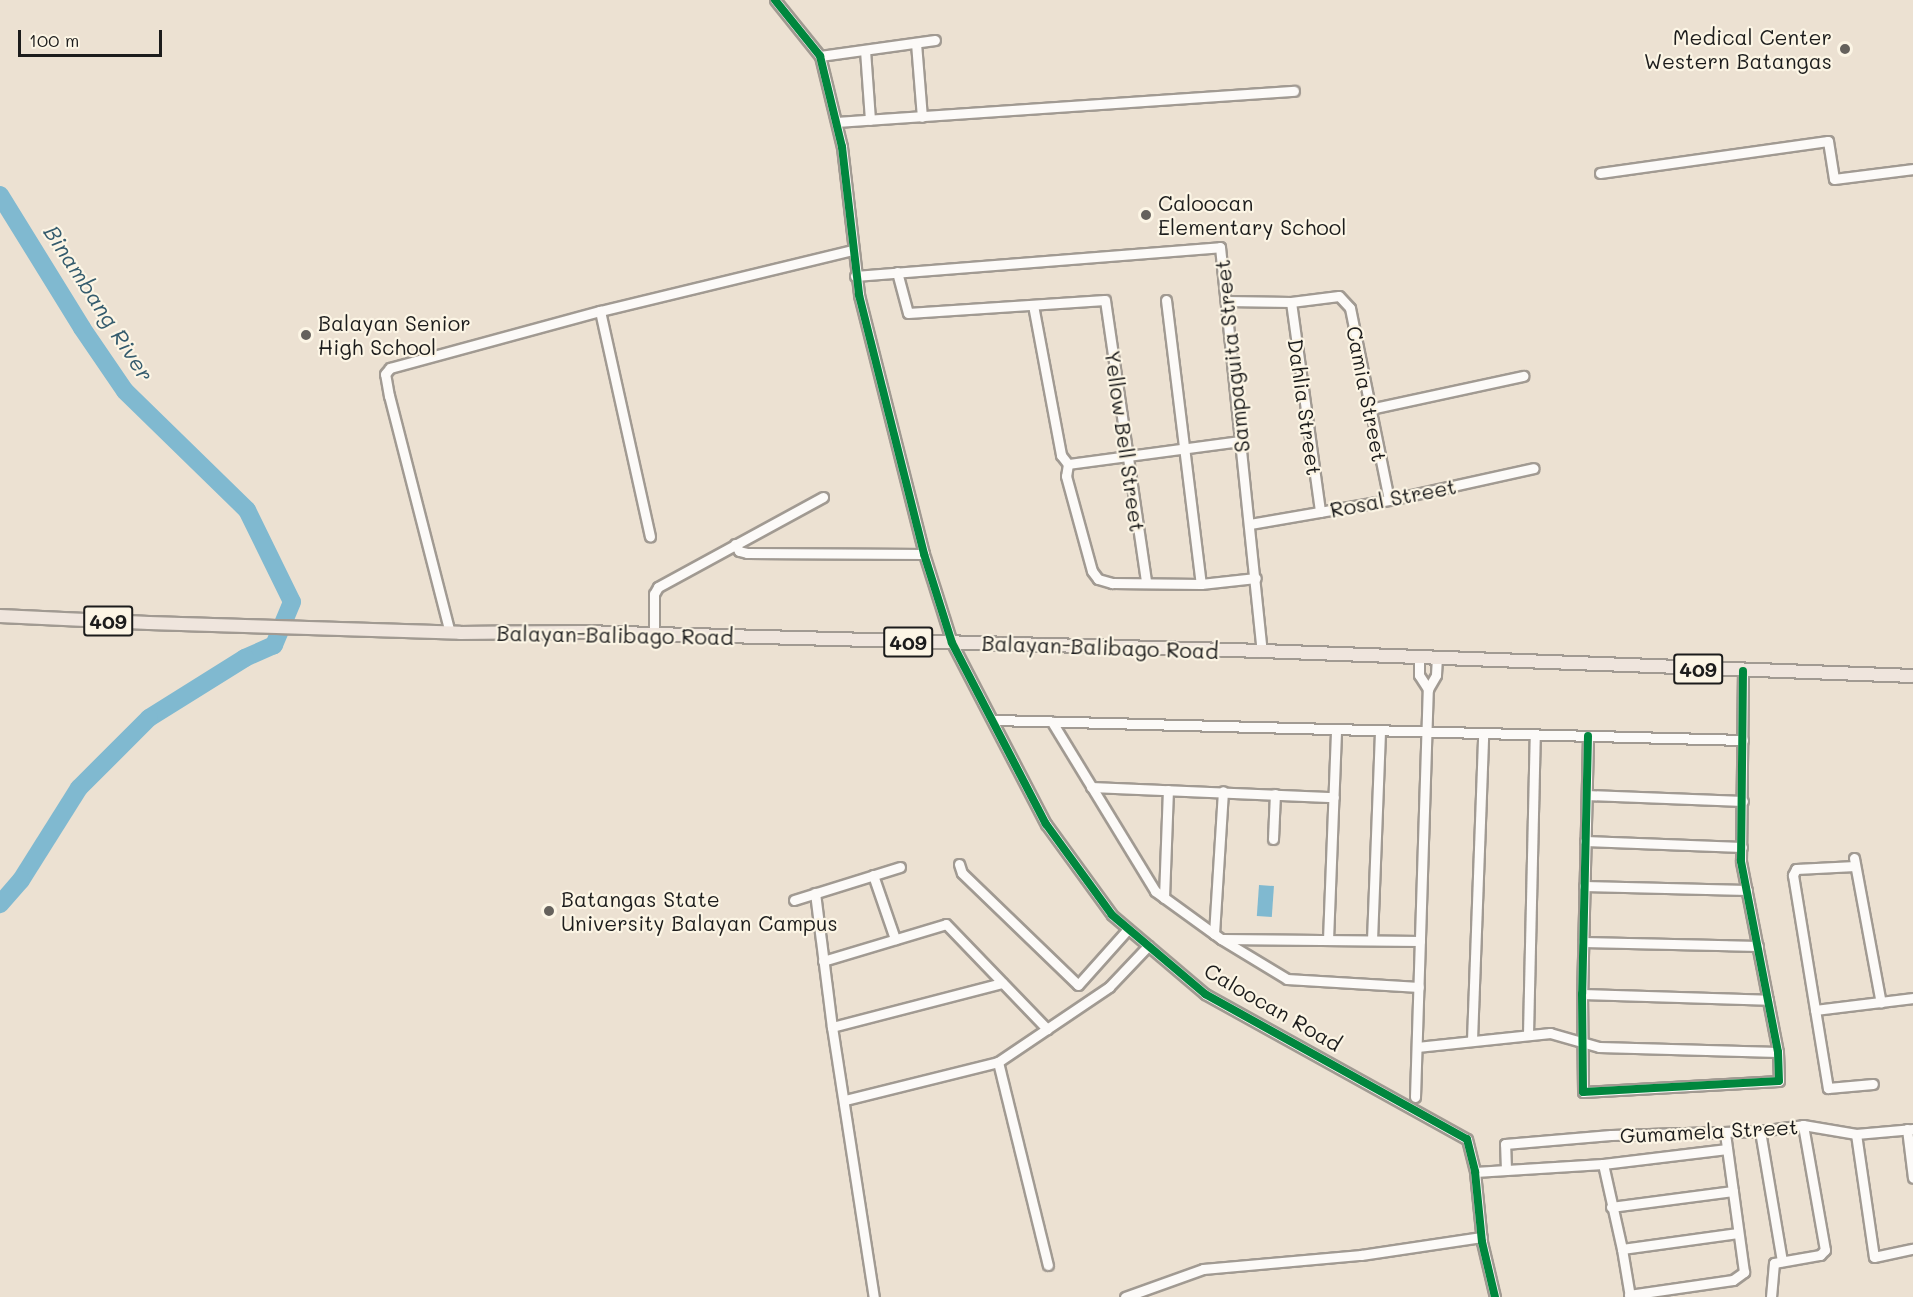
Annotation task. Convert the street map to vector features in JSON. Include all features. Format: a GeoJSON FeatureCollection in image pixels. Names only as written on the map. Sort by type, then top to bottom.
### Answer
{"type":"FeatureCollection","features":[{"type":"Feature","properties":{"kind":"main road","name":"Balayan-Balibago Road"},"geometry":{"type":"LineString","coordinates":[[0,616],[450,633],[654,634],[1262,651],[1913,676]]}},
{"type":"Feature","properties":{"kind":"street"},"geometry":{"type":"LineString","coordinates":[[775,0],[820,56],[935,40]]}},
{"type":"Feature","properties":{"kind":"street"},"geometry":{"type":"LineString","coordinates":[[916,43],[922,117]]}},
{"type":"Feature","properties":{"kind":"street"},"geometry":{"type":"LineString","coordinates":[[865,50],[870,120]]}},
{"type":"Feature","properties":{"kind":"street","name":"Caloocan Road"},"geometry":{"type":"LineString","coordinates":[[820,56],[837,122],[855,276],[924,554],[952,643],[1047,824],[1112,915],[1205,994],[1467,1139],[1475,1172],[1482,1237],[1495,1297]]}},
{"type":"Feature","properties":{"kind":"street"},"geometry":{"type":"LineString","coordinates":[[837,122],[1294,91]]}},
{"type":"Feature","properties":{"kind":"street"},"geometry":{"type":"LineString","coordinates":[[1600,173],[1828,141],[1834,179],[1913,169]]}},
{"type":"Feature","properties":{"kind":"street","name":"Sampaguita Street"},"geometry":{"type":"LineString","coordinates":[[855,276],[1220,247],[1262,651]]}},
{"type":"Feature","properties":{"kind":"street"},"geometry":{"type":"LineString","coordinates":[[450,633],[385,375],[390,368],[600,311],[852,250]]}},
{"type":"Feature","properties":{"kind":"street"},"geometry":{"type":"LineString","coordinates":[[897,272],[908,313],[1033,305],[1061,455],[1068,464],[1066,476],[1092,571],[1098,579],[1112,583],[1146,581],[1201,584],[1256,578]]}},
{"type":"Feature","properties":{"kind":"street","name":"Camia Street"},"geometry":{"type":"LineString","coordinates":[[1226,301],[1291,302],[1339,297],[1350,308],[1389,500]]}},
{"type":"Feature","properties":{"kind":"street","name":"Yellow Bell Street"},"geometry":{"type":"LineString","coordinates":[[1033,305],[1105,300],[1146,581]]}},
{"type":"Feature","properties":{"kind":"street"},"geometry":{"type":"LineString","coordinates":[[1166,300],[1201,584]]}},
{"type":"Feature","properties":{"kind":"street","name":"Dahlia Street"},"geometry":{"type":"LineString","coordinates":[[1291,302],[1320,512]]}},
{"type":"Feature","properties":{"kind":"street"},"geometry":{"type":"LineString","coordinates":[[600,311],[650,537]]}},
{"type":"Feature","properties":{"kind":"street"},"geometry":{"type":"LineString","coordinates":[[1370,409],[1522,376]]}},
{"type":"Feature","properties":{"kind":"street"},"geometry":{"type":"LineString","coordinates":[[1068,464],[1241,441]]}},
{"type":"Feature","properties":{"kind":"street","name":"Rosal Street"},"geometry":{"type":"LineString","coordinates":[[1250,524],[1389,500],[1534,468]]}},
{"type":"Feature","properties":{"kind":"street"},"geometry":{"type":"LineString","coordinates":[[654,634],[654,594],[658,587],[823,497]]}},
{"type":"Feature","properties":{"kind":"street"},"geometry":{"type":"LineString","coordinates":[[735,544],[739,551],[747,554],[924,554]]}},
{"type":"Feature","properties":{"kind":"street"},"geometry":{"type":"LineString","coordinates":[[1419,657],[1419,675],[1428,689]]}},
{"type":"Feature","properties":{"kind":"street"},"geometry":{"type":"LineString","coordinates":[[1415,1097],[1428,689],[1436,675],[1437,657]]}},
{"type":"Feature","properties":{"kind":"street"},"geometry":{"type":"LineString","coordinates":[[1588,736],[1582,1092],[1779,1082],[1778,1052],[1747,890],[1742,847],[1743,671]]}},
{"type":"Feature","properties":{"kind":"street"},"geometry":{"type":"LineString","coordinates":[[996,720],[1743,740]]}},
{"type":"Feature","properties":{"kind":"street"},"geometry":{"type":"LineString","coordinates":[[1052,722],[1155,891],[1164,898],[1217,936],[1287,979],[1419,987]]}},
{"type":"Feature","properties":{"kind":"street"},"geometry":{"type":"LineString","coordinates":[[1328,940],[1336,729]]}},
{"type":"Feature","properties":{"kind":"street"},"geometry":{"type":"LineString","coordinates":[[1372,940],[1380,730]]}},
{"type":"Feature","properties":{"kind":"street"},"geometry":{"type":"LineString","coordinates":[[1472,1040],[1483,733]]}},
{"type":"Feature","properties":{"kind":"street"},"geometry":{"type":"LineString","coordinates":[[1528,1034],[1535,734]]}},
{"type":"Feature","properties":{"kind":"street"},"geometry":{"type":"LineString","coordinates":[[1091,788],[1223,791],[1334,797]]}},
{"type":"Feature","properties":{"kind":"street"},"geometry":{"type":"LineString","coordinates":[[1164,898],[1168,790]]}},
{"type":"Feature","properties":{"kind":"street"},"geometry":{"type":"LineString","coordinates":[[1217,936],[1223,791]]}},
{"type":"Feature","properties":{"kind":"street"},"geometry":{"type":"LineString","coordinates":[[1273,838],[1275,794]]}},
{"type":"Feature","properties":{"kind":"street"},"geometry":{"type":"LineString","coordinates":[[1587,795],[1743,801]]}},
{"type":"Feature","properties":{"kind":"street"},"geometry":{"type":"LineString","coordinates":[[1585,841],[1742,847]]}},
{"type":"Feature","properties":{"kind":"street"},"geometry":{"type":"LineString","coordinates":[[1873,1084],[1828,1088],[1793,875],[1796,869],[1854,862],[1881,1003]]}},
{"type":"Feature","properties":{"kind":"street"},"geometry":{"type":"LineString","coordinates":[[959,864],[962,873],[1078,985],[1128,929]]}},
{"type":"Feature","properties":{"kind":"street"},"geometry":{"type":"LineString","coordinates":[[794,900],[900,867]]}},
{"type":"Feature","properties":{"kind":"street"},"geometry":{"type":"LineString","coordinates":[[873,875],[895,939]]}},
{"type":"Feature","properties":{"kind":"street"},"geometry":{"type":"LineString","coordinates":[[1584,886],[1747,890]]}},
{"type":"Feature","properties":{"kind":"street"},"geometry":{"type":"LineString","coordinates":[[815,893],[832,1028],[874,1297]]}},
{"type":"Feature","properties":{"kind":"street"},"geometry":{"type":"LineString","coordinates":[[823,961],[946,924],[1047,1029]]}},
{"type":"Feature","properties":{"kind":"street"},"geometry":{"type":"LineString","coordinates":[[1217,936],[1420,941]]}},
{"type":"Feature","properties":{"kind":"street"},"geometry":{"type":"LineString","coordinates":[[1583,942],[1758,946]]}},
{"type":"Feature","properties":{"kind":"street"},"geometry":{"type":"LineString","coordinates":[[845,1100],[998,1062],[1109,987],[1148,945]]}},
{"type":"Feature","properties":{"kind":"street"},"geometry":{"type":"LineString","coordinates":[[832,1028],[1002,983]]}},
{"type":"Feature","properties":{"kind":"street"},"geometry":{"type":"LineString","coordinates":[[1582,994],[1768,1000]]}},
{"type":"Feature","properties":{"kind":"street"},"geometry":{"type":"LineString","coordinates":[[1815,1010],[1913,999]]}},
{"type":"Feature","properties":{"kind":"street"},"geometry":{"type":"LineString","coordinates":[[1417,1047],[1550,1033],[1599,1047],[1778,1052]]}},
{"type":"Feature","properties":{"kind":"street"},"geometry":{"type":"LineString","coordinates":[[998,1062],[1048,1265]]}},
{"type":"Feature","properties":{"kind":"street"},"geometry":{"type":"LineString","coordinates":[[1771,1297],[1774,1263],[1820,1254],[1825,1250],[1803,1125]]}},
{"type":"Feature","properties":{"kind":"street","name":"Gumamela Street"},"geometry":{"type":"LineString","coordinates":[[1506,1170],[1505,1144],[1611,1135],[1760,1131],[1803,1125],[1856,1134],[1910,1129]]}},
{"type":"Feature","properties":{"kind":"street"},"geometry":{"type":"LineString","coordinates":[[1910,1129],[1913,1178]]}},
{"type":"Feature","properties":{"kind":"street"},"geometry":{"type":"LineString","coordinates":[[1760,1131],[1782,1261]]}},
{"type":"Feature","properties":{"kind":"street"},"geometry":{"type":"LineString","coordinates":[[1603,1164],[1622,1249],[1629,1296],[1733,1280],[1744,1272],[1725,1133]]}},
{"type":"Feature","properties":{"kind":"street"},"geometry":{"type":"LineString","coordinates":[[1856,1134],[1874,1257],[1913,1249]]}},
{"type":"Feature","properties":{"kind":"street"},"geometry":{"type":"LineString","coordinates":[[1475,1172],[1603,1164],[1727,1149]]}},
{"type":"Feature","properties":{"kind":"street"},"geometry":{"type":"LineString","coordinates":[[1611,1207],[1733,1191]]}},
{"type":"Feature","properties":{"kind":"street"},"geometry":{"type":"LineString","coordinates":[[1622,1249],[1738,1233]]}},
{"type":"Feature","properties":{"kind":"street"},"geometry":{"type":"LineString","coordinates":[[1125,1297],[1203,1269],[1361,1255],[1482,1237]]}},
{"type":"Feature","properties":{"kind":"water"},"geometry":{"type":"Polygon","coordinates":[[[1259,885],[1274,886],[1272,917],[1257,916],[1259,885]]]}},
{"type":"Feature","properties":{"kind":"waterway","name":"Binambang River"},"geometry":{"type":"LineString","coordinates":[[0,195],[82,328],[125,391],[247,510],[292,602],[274,645],[245,658],[149,718],[79,788],[21,880],[0,904]]}},
{"type":"Feature","properties":{"kind":"cycle path"},"geometry":{"type":"LineString","coordinates":[[775,0],[820,56],[842,147],[859,295],[924,554],[952,643],[1046,824],[1112,915],[1205,994],[1467,1139],[1475,1172],[1482,1242],[1495,1297]]}},
{"type":"Feature","properties":{"kind":"cycle path"},"geometry":{"type":"LineString","coordinates":[[1588,736],[1582,994],[1583,1092],[1779,1081],[1778,1052],[1741,861],[1743,671]]}},
{"type":"Feature","properties":{"kind":"place","name":"Medical Center Western Batangas"},"geometry":{"type":"Point","coordinates":[1845,49]}},
{"type":"Feature","properties":{"kind":"place","name":"Caloocan Elementary School"},"geometry":{"type":"Point","coordinates":[1146,215]}},
{"type":"Feature","properties":{"kind":"place","name":"Balayan Senior High School"},"geometry":{"type":"Point","coordinates":[306,335]}},
{"type":"Feature","properties":{"kind":"place","name":"Batangas State University Balayan Campus"},"geometry":{"type":"Point","coordinates":[549,911]}}]}
